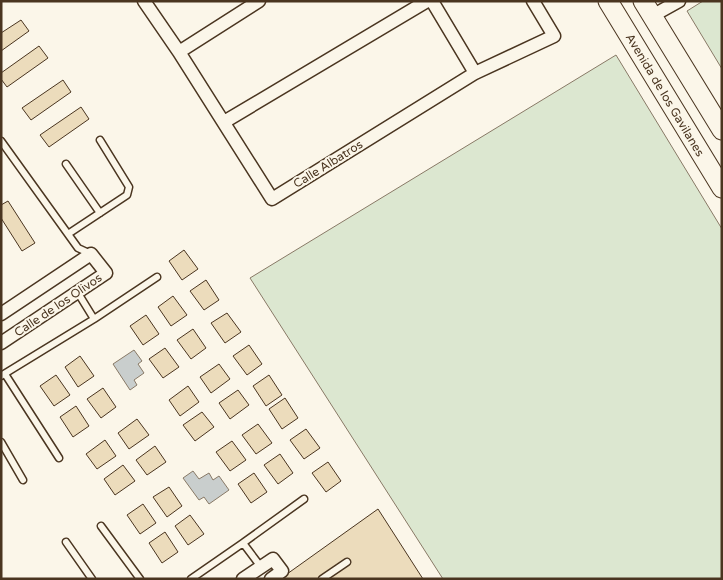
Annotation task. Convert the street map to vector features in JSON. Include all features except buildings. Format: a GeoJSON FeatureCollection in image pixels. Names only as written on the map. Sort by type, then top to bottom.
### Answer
{"type":"FeatureCollection","features":[{"type":"Feature","properties":{"kind":"main road","name":"Avenida de los Gavilanes"},"geometry":{"type":"LineString","coordinates":[[608,1],[722,188]]}},
{"type":"Feature","properties":{"kind":"main road"},"geometry":{"type":"LineString","coordinates":[[648,9],[722,130]]}},
{"type":"Feature","properties":{"kind":"street","name":"Calle Albatros"},"geometry":{"type":"LineString","coordinates":[[144,1],[179,52],[272,199],[475,73],[554,36],[533,1]]}},
{"type":"Feature","properties":{"kind":"street"},"geometry":{"type":"LineString","coordinates":[[179,52],[259,1]]}},
{"type":"Feature","properties":{"kind":"street"},"geometry":{"type":"LineString","coordinates":[[224,122],[427,1]]}},
{"type":"Feature","properties":{"kind":"street"},"geometry":{"type":"LineString","coordinates":[[432,1],[475,73]]}},
{"type":"Feature","properties":{"kind":"street"},"geometry":{"type":"LineString","coordinates":[[648,9],[679,1]]}},
{"type":"Feature","properties":{"kind":"street","name":"Calle de los Olivos"},"geometry":{"type":"LineString","coordinates":[[1,314],[91,254],[106,273],[78,293],[3,338]]}},
{"type":"Feature","properties":{"kind":"street"},"geometry":{"type":"LineString","coordinates":[[243,579],[274,558],[282,572],[271,579]]}},
{"type":"Feature","properties":{"kind":"lane"},"geometry":{"type":"LineString","coordinates":[[68,234],[127,195],[129,187],[100,140]]}},
{"type":"Feature","properties":{"kind":"lane"},"geometry":{"type":"LineString","coordinates":[[1,141],[78,248],[91,254]]}},
{"type":"Feature","properties":{"kind":"lane"},"geometry":{"type":"LineString","coordinates":[[66,164],[100,214]]}},
{"type":"Feature","properties":{"kind":"lane"},"geometry":{"type":"LineString","coordinates":[[59,458],[3,375],[94,319],[157,277]]}},
{"type":"Feature","properties":{"kind":"lane"},"geometry":{"type":"LineString","coordinates":[[78,293],[94,319]]}},
{"type":"Feature","properties":{"kind":"lane"},"geometry":{"type":"LineString","coordinates":[[1,442],[23,480]]}},
{"type":"Feature","properties":{"kind":"lane"},"geometry":{"type":"LineString","coordinates":[[191,579],[304,499]]}},
{"type":"Feature","properties":{"kind":"lane"},"geometry":{"type":"LineString","coordinates":[[102,526],[140,579]]}},
{"type":"Feature","properties":{"kind":"lane"},"geometry":{"type":"LineString","coordinates":[[66,542],[92,579]]}},
{"type":"Feature","properties":{"kind":"lane"},"geometry":{"type":"LineString","coordinates":[[243,543],[261,567]]}},
{"type":"Feature","properties":{"kind":"lane"},"geometry":{"type":"LineString","coordinates":[[322,579],[347,562]]}},
{"type":"Feature","properties":{"kind":"green space"},"geometry":{"type":"Polygon","coordinates":[[[703,1],[722,1],[722,69],[687,11],[703,1]]]}},
{"type":"Feature","properties":{"kind":"green space"},"geometry":{"type":"Polygon","coordinates":[[[616,55],[722,229],[722,579],[443,579],[250,278],[616,55]]]}},
{"type":"Feature","properties":{"kind":"shaded area"},"geometry":{"type":"Polygon","coordinates":[[[134,350],[142,361],[138,364],[144,373],[134,380],[137,385],[130,390],[113,364],[134,350]]]}},
{"type":"Feature","properties":{"kind":"shaded area"},"geometry":{"type":"Polygon","coordinates":[[[193,471],[199,479],[209,473],[213,480],[219,476],[229,490],[209,504],[204,497],[199,500],[183,478],[193,471]]]}}]}
